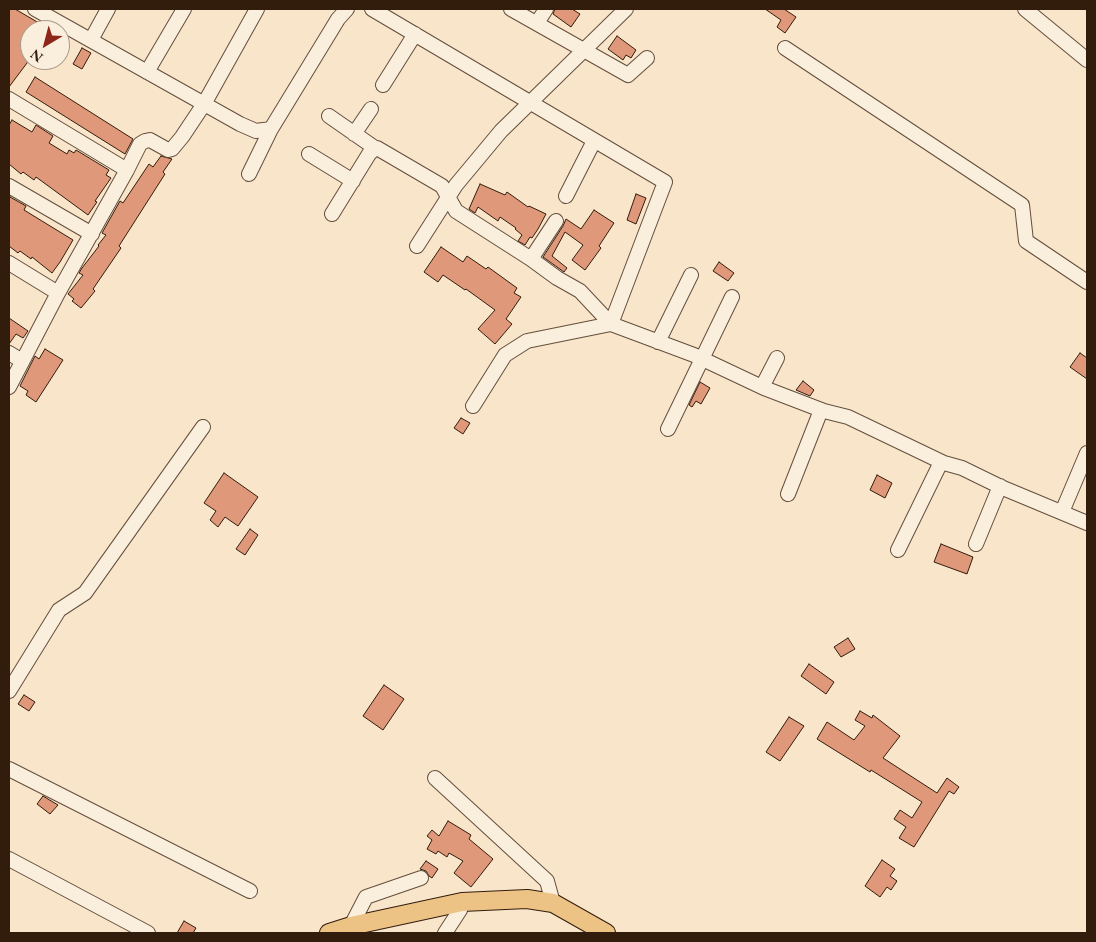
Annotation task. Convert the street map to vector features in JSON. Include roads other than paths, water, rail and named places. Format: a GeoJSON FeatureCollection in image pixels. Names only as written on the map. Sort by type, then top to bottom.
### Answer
{"type":"FeatureCollection","features":[{"type":"Feature","properties":{"kind":"main road"},"geometry":{"type":"LineString","coordinates":[[328,933],[351,926],[462,902],[527,900],[553,903],[606,933]]}},
{"type":"Feature","properties":{"kind":"street"},"geometry":{"type":"LineString","coordinates":[[35,9],[240,124],[256,131],[271,129]]}},
{"type":"Feature","properties":{"kind":"street"},"geometry":{"type":"LineString","coordinates":[[91,40],[108,9]]}},
{"type":"Feature","properties":{"kind":"street"},"geometry":{"type":"LineString","coordinates":[[147,72],[184,9]]}},
{"type":"Feature","properties":{"kind":"street"},"geometry":{"type":"LineString","coordinates":[[9,387],[140,144],[150,140],[168,150],[172,149],[204,104],[256,9]]}},
{"type":"Feature","properties":{"kind":"street"},"geometry":{"type":"LineString","coordinates":[[249,174],[271,129],[338,19],[347,9]]}},
{"type":"Feature","properties":{"kind":"street"},"geometry":{"type":"LineString","coordinates":[[372,9],[665,182],[611,324]]}},
{"type":"Feature","properties":{"kind":"street"},"geometry":{"type":"LineString","coordinates":[[511,9],[628,75],[647,58]]}},
{"type":"Feature","properties":{"kind":"street"},"geometry":{"type":"LineString","coordinates":[[537,23],[546,9]]}},
{"type":"Feature","properties":{"kind":"street"},"geometry":{"type":"LineString","coordinates":[[417,246],[456,185],[501,131],[626,9]]}},
{"type":"Feature","properties":{"kind":"street"},"geometry":{"type":"LineString","coordinates":[[1025,9],[1087,60]]}},
{"type":"Feature","properties":{"kind":"street"},"geometry":{"type":"LineString","coordinates":[[383,86],[415,34]]}},
{"type":"Feature","properties":{"kind":"street"},"geometry":{"type":"LineString","coordinates":[[785,48],[1022,205],[1026,241],[1087,282]]}},
{"type":"Feature","properties":{"kind":"street"},"geometry":{"type":"LineString","coordinates":[[10,102],[127,170]]}},
{"type":"Feature","properties":{"kind":"street"},"geometry":{"type":"LineString","coordinates":[[354,134],[371,108]]}},
{"type":"Feature","properties":{"kind":"street"},"geometry":{"type":"LineString","coordinates":[[329,116],[375,148],[442,186],[456,211],[557,278],[580,291],[611,324],[702,359],[762,387],[821,410],[848,417],[941,462],[962,468],[1087,523]]}},
{"type":"Feature","properties":{"kind":"street"},"geometry":{"type":"LineString","coordinates":[[566,196],[594,141]]}},
{"type":"Feature","properties":{"kind":"street"},"geometry":{"type":"LineString","coordinates":[[332,214],[352,180],[375,148]]}},
{"type":"Feature","properties":{"kind":"street"},"geometry":{"type":"LineString","coordinates":[[309,154],[352,180]]}},
{"type":"Feature","properties":{"kind":"street"},"geometry":{"type":"LineString","coordinates":[[9,186],[92,234]]}},
{"type":"Feature","properties":{"kind":"street"},"geometry":{"type":"LineString","coordinates":[[531,259],[556,221]]}},
{"type":"Feature","properties":{"kind":"street"},"geometry":{"type":"LineString","coordinates":[[9,263],[58,293]]}},
{"type":"Feature","properties":{"kind":"street"},"geometry":{"type":"LineString","coordinates":[[658,342],[691,275]]}},
{"type":"Feature","properties":{"kind":"street"},"geometry":{"type":"LineString","coordinates":[[668,429],[732,297]]}},
{"type":"Feature","properties":{"kind":"street"},"geometry":{"type":"LineString","coordinates":[[473,406],[505,356],[527,341],[611,324]]}},
{"type":"Feature","properties":{"kind":"street"},"geometry":{"type":"LineString","coordinates":[[9,353],[22,361]]}},
{"type":"Feature","properties":{"kind":"street"},"geometry":{"type":"LineString","coordinates":[[762,387],[777,358]]}},
{"type":"Feature","properties":{"kind":"street"},"geometry":{"type":"LineString","coordinates":[[788,494],[821,410]]}},
{"type":"Feature","properties":{"kind":"street"},"geometry":{"type":"LineString","coordinates":[[9,691],[59,610],[85,593],[203,427]]}},
{"type":"Feature","properties":{"kind":"street"},"geometry":{"type":"LineString","coordinates":[[1062,512],[1087,453]]}},
{"type":"Feature","properties":{"kind":"street"},"geometry":{"type":"LineString","coordinates":[[898,550],[941,462]]}},
{"type":"Feature","properties":{"kind":"street"},"geometry":{"type":"LineString","coordinates":[[976,544],[1000,486]]}},
{"type":"Feature","properties":{"kind":"street"},"geometry":{"type":"LineString","coordinates":[[9,769],[250,891]]}},
{"type":"Feature","properties":{"kind":"street"},"geometry":{"type":"LineString","coordinates":[[435,778],[548,881],[553,903]]}},
{"type":"Feature","properties":{"kind":"street"},"geometry":{"type":"LineString","coordinates":[[9,860],[148,933]]}},
{"type":"Feature","properties":{"kind":"street"},"geometry":{"type":"LineString","coordinates":[[351,926],[366,897],[421,878]]}},
{"type":"Feature","properties":{"kind":"street"},"geometry":{"type":"LineString","coordinates":[[446,933],[460,910],[462,902]]}}]}
